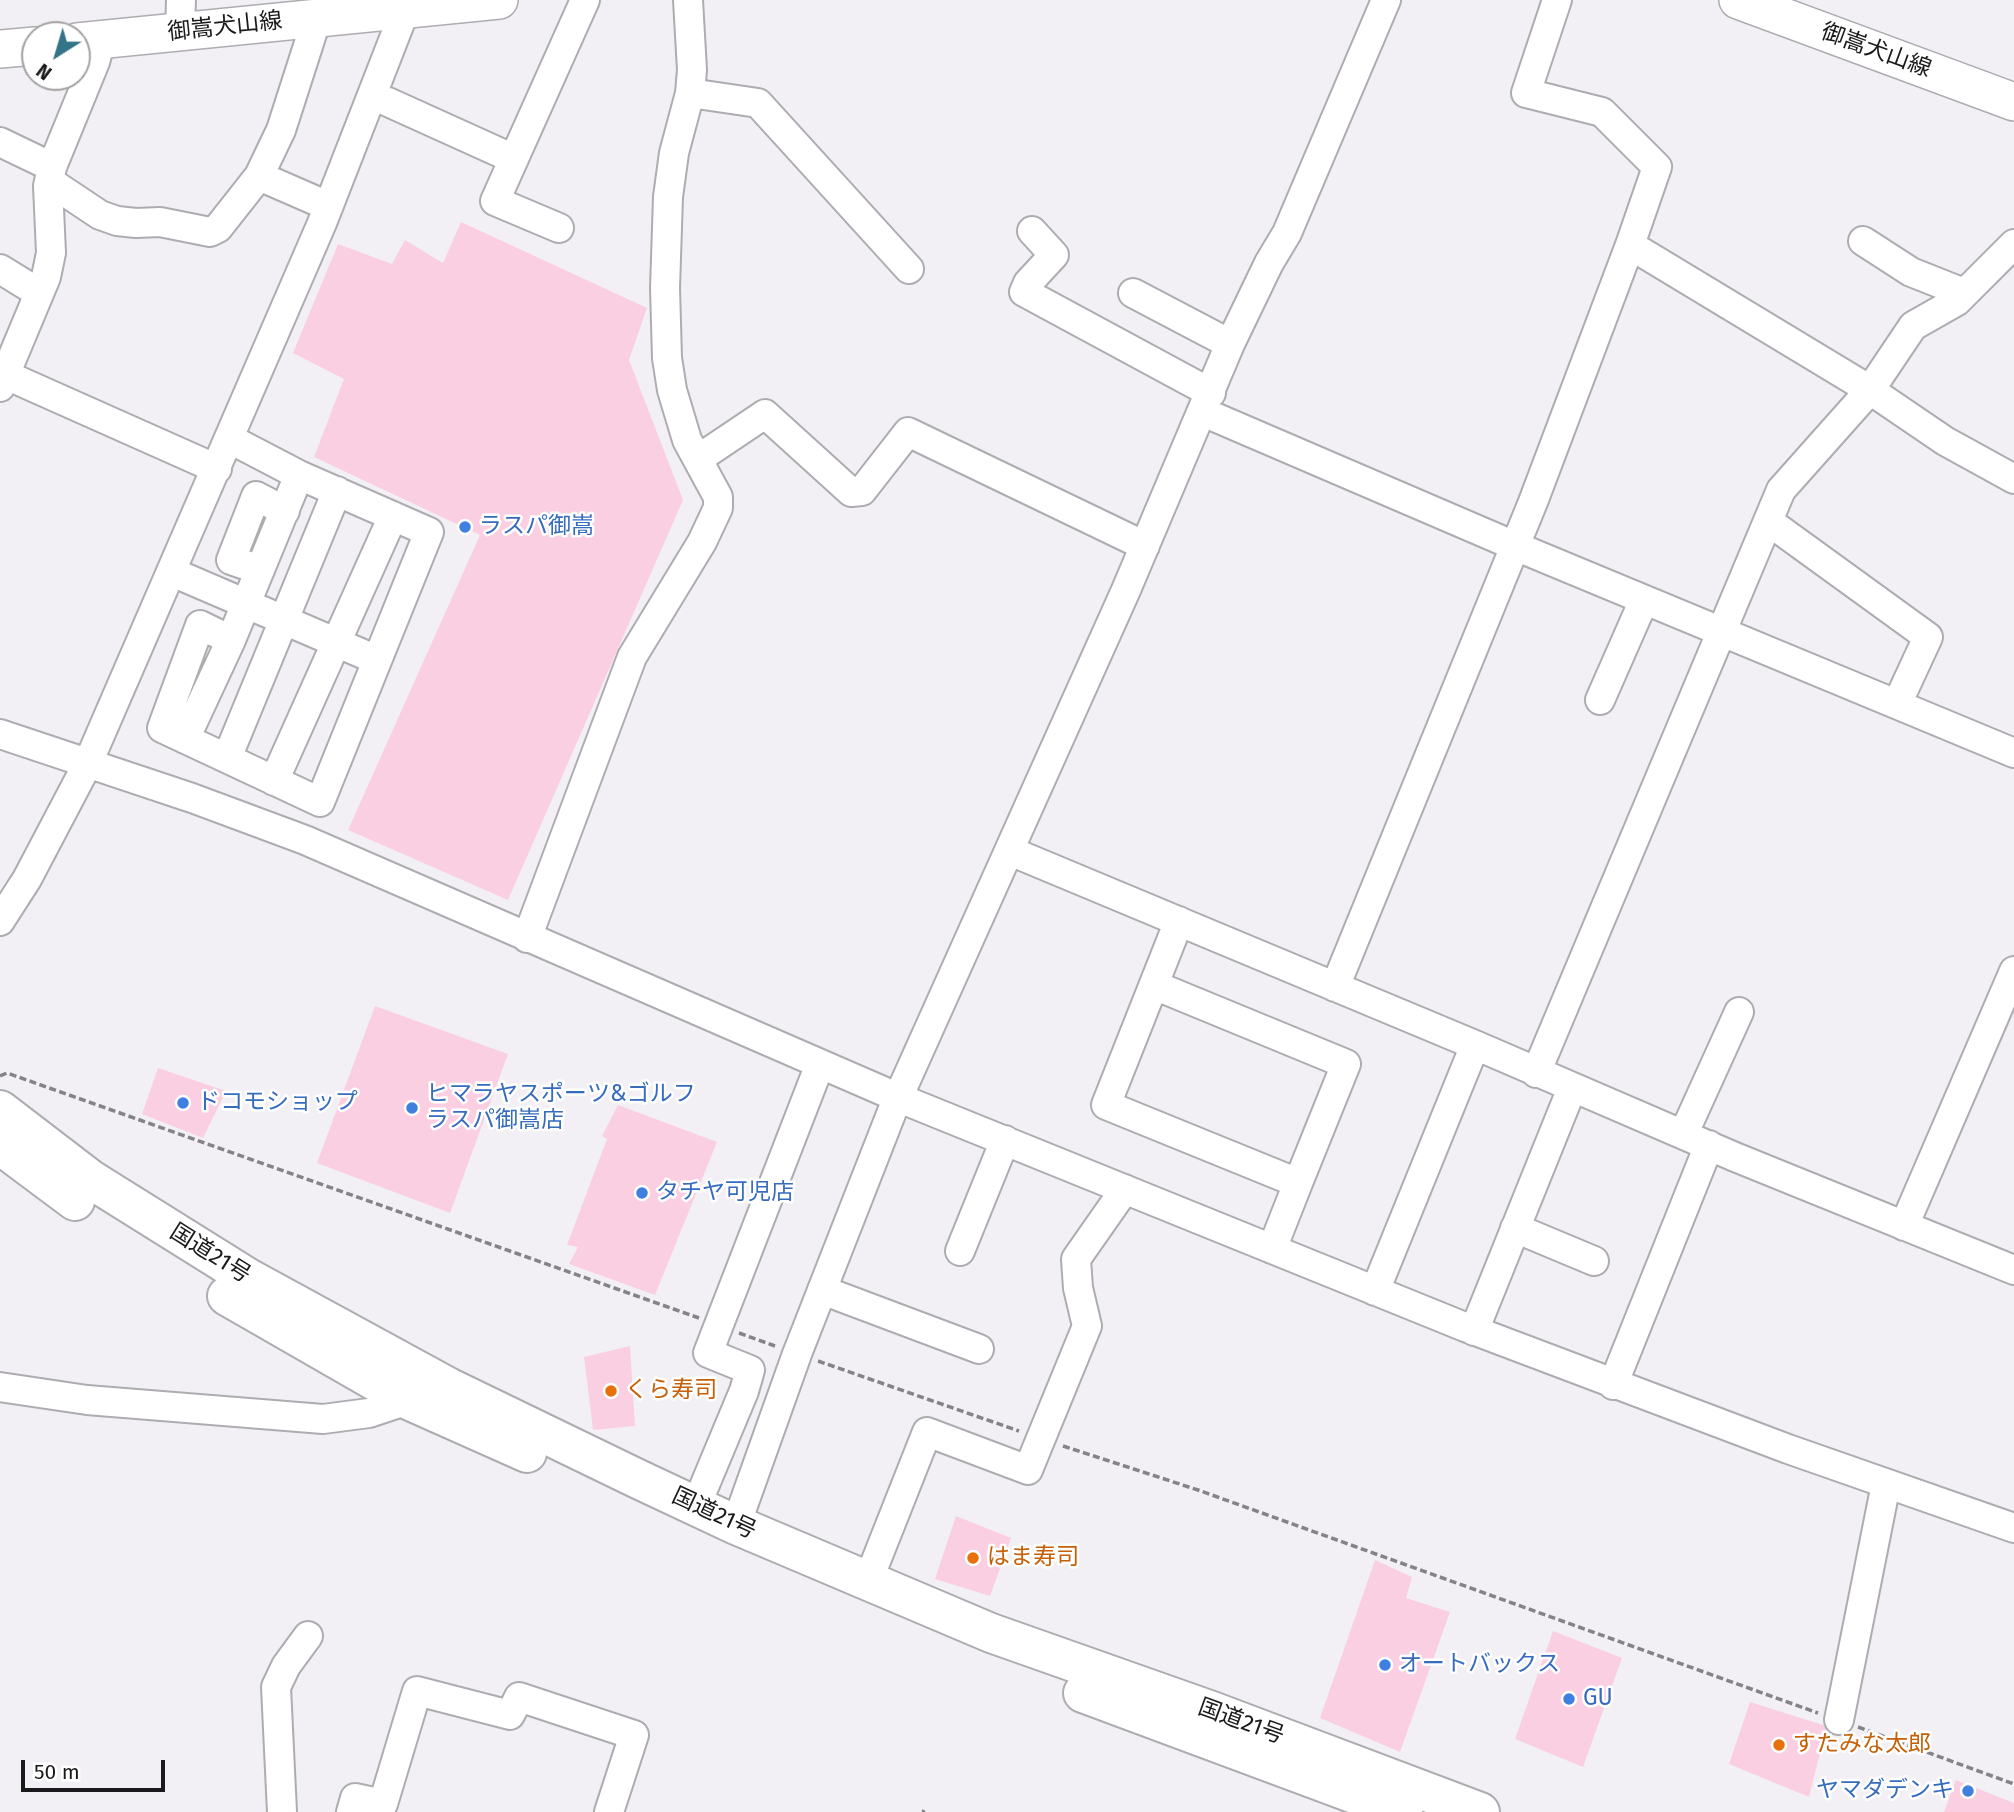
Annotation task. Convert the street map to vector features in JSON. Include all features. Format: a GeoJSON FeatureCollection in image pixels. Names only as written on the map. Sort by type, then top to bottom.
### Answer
{"type":"FeatureCollection","features":[{"type":"Feature","properties":{"kind":"highway","name":"国道21号"},"geometry":{"type":"LineString","coordinates":[[0,1110],[89,1179],[250,1279],[448,1387],[736,1525],[992,1633],[1212,1711],[1480,1812]]}},
{"type":"Feature","properties":{"kind":"highway","name":"国道21号"},"geometry":{"type":"LineString","coordinates":[[0,1145],[75,1200],[237,1301],[408,1400],[711,1536],[984,1654],[1403,1812]]}},
{"type":"Feature","properties":{"kind":"main road","name":"御嵩犬山線"},"geometry":{"type":"LineString","coordinates":[[91,40],[180,16],[317,18],[407,4],[499,0]]}},
{"type":"Feature","properties":{"kind":"main road","name":"御嵩犬山線"},"geometry":{"type":"LineString","coordinates":[[1738,0],[2014,102]]}},
{"type":"Feature","properties":{"kind":"main road"},"geometry":{"type":"LineString","coordinates":[[0,49],[21,47]]}},
{"type":"Feature","properties":{"kind":"street"},"geometry":{"type":"LineString","coordinates":[[559,228],[495,201],[584,0]]}},
{"type":"Feature","properties":{"kind":"street"},"geometry":{"type":"LineString","coordinates":[[527,938],[632,657],[702,542],[719,508],[718,496],[687,440],[672,390],[667,358],[665,288],[668,197],[674,153],[690,93],[692,70],[688,0]]}},
{"type":"Feature","properties":{"kind":"street"},"geometry":{"type":"LineString","coordinates":[[736,1525],[797,1354],[893,1109],[1145,546],[1230,345],[1269,263],[1287,233],[1386,0]]}},
{"type":"Feature","properties":{"kind":"street"},"geometry":{"type":"LineString","coordinates":[[1335,987],[1515,546],[1657,167],[1602,112],[1525,93],[1557,0]]}},
{"type":"Feature","properties":{"kind":"street"},"geometry":{"type":"LineString","coordinates":[[0,921],[27,879],[88,763],[328,206],[407,4]]}},
{"type":"Feature","properties":{"kind":"street"},"geometry":{"type":"LineString","coordinates":[[0,142],[50,174],[100,215],[117,221],[160,222],[210,232],[218,228],[259,176],[281,130],[317,18]]}},
{"type":"Feature","properties":{"kind":"street"},"geometry":{"type":"LineString","coordinates":[[91,48],[95,62],[91,72]]}},
{"type":"Feature","properties":{"kind":"street"},"geometry":{"type":"LineString","coordinates":[[83,91],[50,174],[51,253],[46,277],[3,381],[216,469]]}},
{"type":"Feature","properties":{"kind":"street"},"geometry":{"type":"LineString","coordinates":[[690,93],[758,103],[909,269]]}},
{"type":"Feature","properties":{"kind":"street"},"geometry":{"type":"LineString","coordinates":[[388,102],[514,159]]}},
{"type":"Feature","properties":{"kind":"street"},"geometry":{"type":"LineString","coordinates":[[259,176],[328,206]]}},
{"type":"Feature","properties":{"kind":"street"},"geometry":{"type":"LineString","coordinates":[[1032,230],[1054,256],[1028,283],[1024,292],[1207,403],[1515,546],[2014,752]]}},
{"type":"Feature","properties":{"kind":"street"},"geometry":{"type":"LineString","coordinates":[[1863,241],[1911,272],[1964,293]]}},
{"type":"Feature","properties":{"kind":"street"},"geometry":{"type":"LineString","coordinates":[[1536,1073],[1781,491],[1870,390],[1913,326],[1957,301],[2014,244]]}},
{"type":"Feature","properties":{"kind":"street"},"geometry":{"type":"LineString","coordinates":[[1630,245],[1870,390],[1945,440],[2014,479]]}},
{"type":"Feature","properties":{"kind":"street"},"geometry":{"type":"LineString","coordinates":[[0,269],[39,293]]}},
{"type":"Feature","properties":{"kind":"street"},"geometry":{"type":"LineString","coordinates":[[1133,293],[1230,345]]}},
{"type":"Feature","properties":{"kind":"street"},"geometry":{"type":"LineString","coordinates":[[698,459],[765,414],[851,492],[862,491],[908,432],[1145,546]]}},
{"type":"Feature","properties":{"kind":"street"},"geometry":{"type":"LineString","coordinates":[[229,439],[299,475],[429,532],[305,840]]}},
{"type":"Feature","properties":{"kind":"street"},"geometry":{"type":"LineString","coordinates":[[299,475],[231,640],[200,625],[162,728],[320,802]]}},
{"type":"Feature","properties":{"kind":"street"},"geometry":{"type":"LineString","coordinates":[[226,758],[337,491]]}},
{"type":"Feature","properties":{"kind":"street"},"geometry":{"type":"LineString","coordinates":[[274,780],[393,516]]}},
{"type":"Feature","properties":{"kind":"street"},"geometry":{"type":"LineString","coordinates":[[1768,521],[1928,637],[1897,704]]}},
{"type":"Feature","properties":{"kind":"street"},"geometry":{"type":"LineString","coordinates":[[172,572],[377,660]]}},
{"type":"Feature","properties":{"kind":"street"},"geometry":{"type":"LineString","coordinates":[[1600,700],[1644,600]]}},
{"type":"Feature","properties":{"kind":"street"},"geometry":{"type":"LineString","coordinates":[[0,734],[192,798],[305,840],[900,1098],[1474,1331],[1613,1385],[2014,1528]]}},
{"type":"Feature","properties":{"kind":"street"},"geometry":{"type":"LineString","coordinates":[[1010,851],[1536,1073],[2014,1270]]}},
{"type":"Feature","properties":{"kind":"street"},"geometry":{"type":"LineString","coordinates":[[1179,921],[1105,1105],[1298,1183]]}},
{"type":"Feature","properties":{"kind":"street"},"geometry":{"type":"LineString","coordinates":[[1904,1226],[2014,971]]}},
{"type":"Feature","properties":{"kind":"street"},"geometry":{"type":"LineString","coordinates":[[1154,985],[1346,1063],[1272,1250]]}},
{"type":"Feature","properties":{"kind":"street"},"geometry":{"type":"LineString","coordinates":[[1613,1385],[1740,1012]]}},
{"type":"Feature","properties":{"kind":"street"},"geometry":{"type":"LineString","coordinates":[[1375,1291],[1475,1045]]}},
{"type":"Feature","properties":{"kind":"street"},"geometry":{"type":"LineString","coordinates":[[696,1506],[744,1391],[750,1370],[708,1353],[820,1064]]}},
{"type":"Feature","properties":{"kind":"street"},"geometry":{"type":"LineString","coordinates":[[1474,1331],[1572,1088]]}},
{"type":"Feature","properties":{"kind":"street"},"geometry":{"type":"LineString","coordinates":[[960,1251],[1005,1140]]}},
{"type":"Feature","properties":{"kind":"street"},"geometry":{"type":"LineString","coordinates":[[867,1581],[927,1432],[1028,1470],[1087,1325],[1078,1288],[1076,1259],[1125,1189]]}},
{"type":"Feature","properties":{"kind":"street"},"geometry":{"type":"LineString","coordinates":[[1515,1228],[1594,1261]]}},
{"type":"Feature","properties":{"kind":"street"},"geometry":{"type":"LineString","coordinates":[[822,1290],[979,1349]]}},
{"type":"Feature","properties":{"kind":"street"},"geometry":{"type":"LineString","coordinates":[[0,1387],[87,1400],[323,1419],[369,1413],[408,1400]]}},
{"type":"Feature","properties":{"kind":"street"},"geometry":{"type":"LineString","coordinates":[[1839,1720],[1886,1484]]}},
{"type":"Feature","properties":{"kind":"street"},"geometry":{"type":"LineString","coordinates":[[282,1812],[276,1695],[286,1666],[307,1636]]}},
{"type":"Feature","properties":{"kind":"street"},"geometry":{"type":"LineString","coordinates":[[351,1812],[355,1798],[383,1804],[417,1691],[510,1715],[519,1697],[634,1735],[608,1812]]}},
{"type":"Feature","properties":{"kind":"path"},"geometry":{"type":"LineString","coordinates":[[0,1076],[7,1073],[797,1354],[1198,1490],[2014,1784]]}},
{"type":"Feature","properties":{"kind":"building"},"geometry":{"type":"Polygon","coordinates":[[[461,222],[647,308],[629,360],[683,500],[508,900],[348,830],[480,535],[314,457],[344,379],[293,353],[338,244],[392,264],[405,240],[443,263],[461,222]]]}},
{"type":"Feature","properties":{"kind":"building","name":"ヒマラヤスポーツ&ゴルフ ラスパ御嵩店"},"geometry":{"type":"Polygon","coordinates":[[[375,1006],[508,1054],[450,1213],[317,1163],[375,1006]]]}},
{"type":"Feature","properties":{"kind":"building","name":"ドコモショップ"},"geometry":{"type":"Polygon","coordinates":[[[158,1068],[226,1091],[203,1138],[142,1114],[158,1068]]]}},
{"type":"Feature","properties":{"kind":"building","name":"タチヤ可児店"},"geometry":{"type":"Polygon","coordinates":[[[618,1105],[717,1142],[655,1295],[569,1264],[578,1247],[567,1245],[607,1139],[602,1136],[618,1105]]]}},
{"type":"Feature","properties":{"kind":"building","name":"くら寿司"},"geometry":{"type":"Polygon","coordinates":[[[630,1346],[635,1426],[593,1430],[584,1357],[630,1346]]]}},
{"type":"Feature","properties":{"kind":"building","name":"はま寿司"},"geometry":{"type":"Polygon","coordinates":[[[956,1516],[1011,1538],[990,1596],[935,1579],[956,1516]]]}},
{"type":"Feature","properties":{"kind":"building","name":"オートバックス"},"geometry":{"type":"Polygon","coordinates":[[[1375,1560],[1412,1577],[1406,1598],[1450,1612],[1400,1752],[1320,1718],[1375,1560]]]}},
{"type":"Feature","properties":{"kind":"building","name":"GU"},"geometry":{"type":"Polygon","coordinates":[[[1553,1631],[1622,1658],[1583,1767],[1515,1739],[1553,1631]]]}},
{"type":"Feature","properties":{"kind":"building","name":"すたみな太郎"},"geometry":{"type":"Polygon","coordinates":[[[1750,1702],[1823,1725],[1826,1729],[1809,1797],[1729,1764],[1750,1702]]]}},
{"type":"Feature","properties":{"kind":"building","name":"ヤマダデンキ"},"geometry":{"type":"Polygon","coordinates":[[[1956,1780],[2014,1803],[2014,1812],[1944,1812],[1956,1780]]]}},
{"type":"Feature","properties":{"kind":"place","name":"ラスパ御嵩"},"geometry":{"type":"Point","coordinates":[465,527]}},
{"type":"Feature","properties":{"kind":"place","name":"ドコモショップ"},"geometry":{"type":"Point","coordinates":[183,1103]}},
{"type":"Feature","properties":{"kind":"place","name":"ヒマラヤスポーツ&ゴルフ ラスパ御嵩店"},"geometry":{"type":"Point","coordinates":[412,1108]}},
{"type":"Feature","properties":{"kind":"place","name":"タチヤ可児店"},"geometry":{"type":"Point","coordinates":[642,1193]}},
{"type":"Feature","properties":{"kind":"place","name":"くら寿司"},"geometry":{"type":"Point","coordinates":[611,1391]}},
{"type":"Feature","properties":{"kind":"place","name":"はま寿司"},"geometry":{"type":"Point","coordinates":[973,1558]}},
{"type":"Feature","properties":{"kind":"place","name":"オートバックス"},"geometry":{"type":"Point","coordinates":[1385,1665]}},
{"type":"Feature","properties":{"kind":"place","name":"GU"},"geometry":{"type":"Point","coordinates":[1569,1699]}},
{"type":"Feature","properties":{"kind":"place","name":"すたみな太郎"},"geometry":{"type":"Point","coordinates":[1779,1745]}},
{"type":"Feature","properties":{"kind":"place","name":"ヤマダデンキ"},"geometry":{"type":"Point","coordinates":[1968,1791]}}]}
